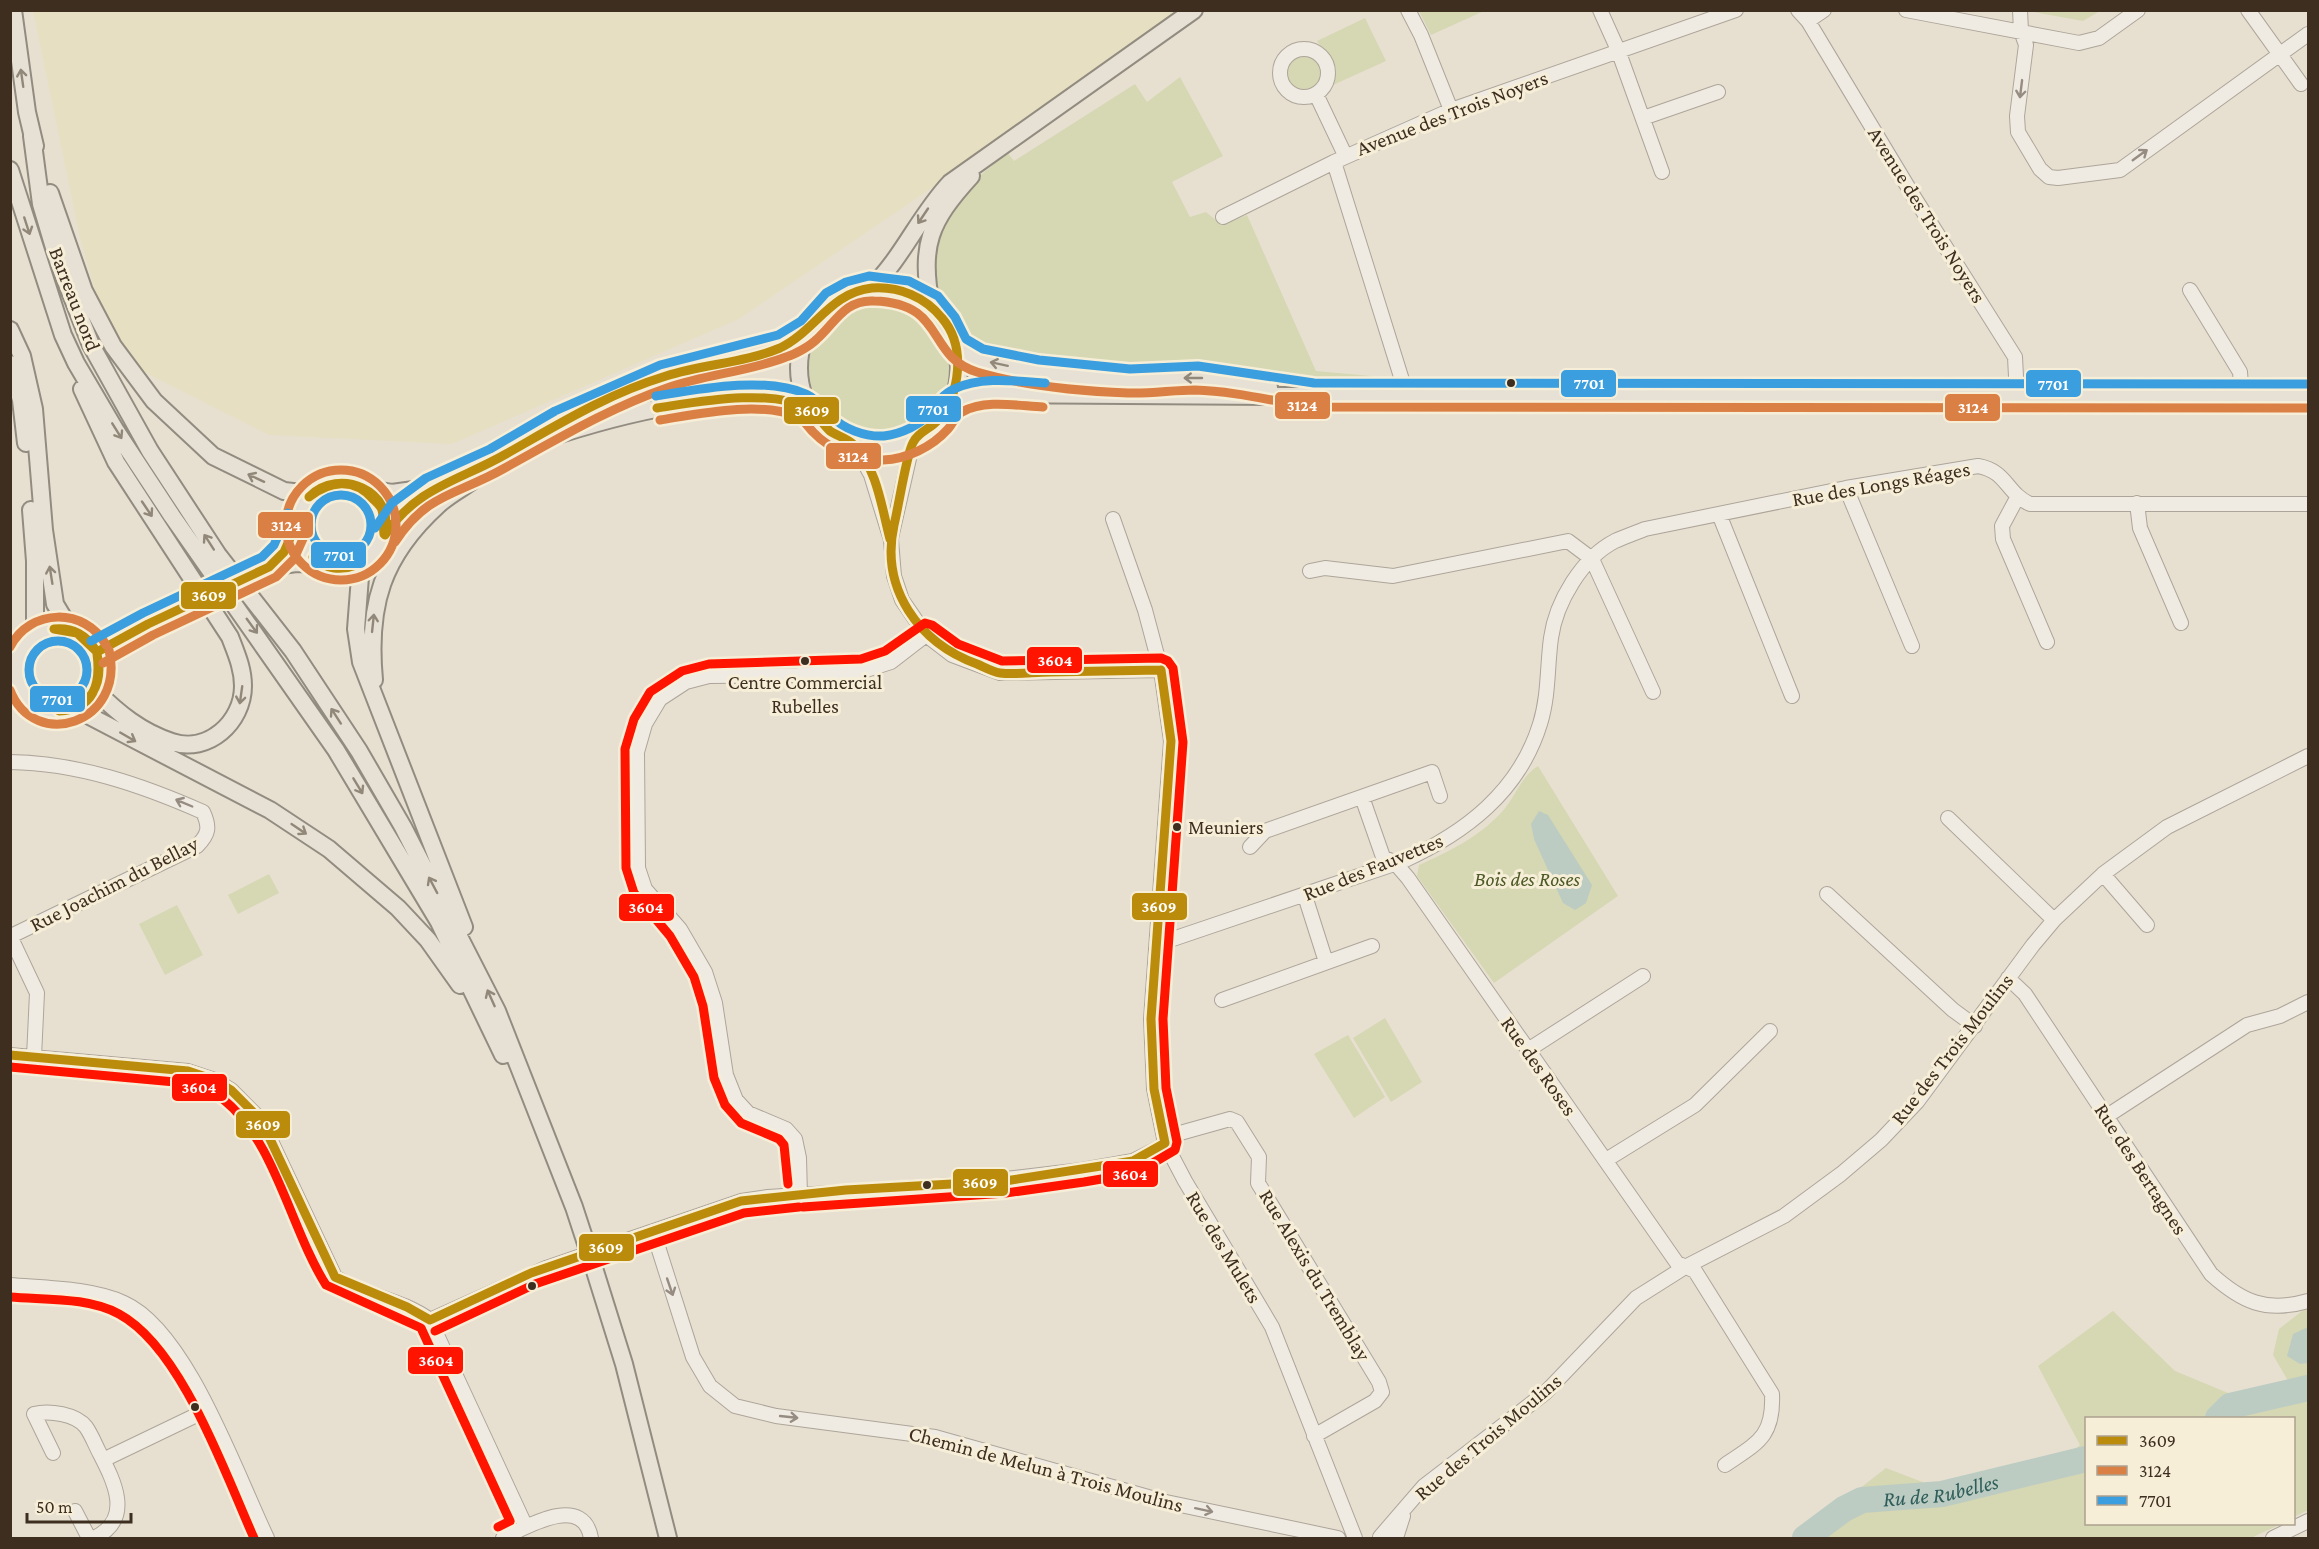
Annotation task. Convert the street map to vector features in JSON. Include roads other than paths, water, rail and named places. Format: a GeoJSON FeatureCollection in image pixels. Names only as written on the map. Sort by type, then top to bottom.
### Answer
{"type":"FeatureCollection","features":[{"type":"Feature","properties":{"kind":"main road"},"geometry":{"type":"LineString","coordinates":[[13,10],[32,135],[63,234],[84,291],[113,346],[154,401],[213,456],[284,491],[312,494]]}},
{"type":"Feature","properties":{"kind":"main road"},"geometry":{"type":"LineString","coordinates":[[871,288],[901,254],[921,218],[950,183],[1194,10]]}},
{"type":"Feature","properties":{"kind":"main road","name":"Barreau nord"},"geometry":{"type":"LineString","coordinates":[[32,135],[41,204],[58,261],[91,345],[150,451],[218,555],[293,651],[359,751],[403,827],[480,974]]}},
{"type":"Feature","properties":{"kind":"main road"},"geometry":{"type":"LineString","coordinates":[[931,306],[925,258],[934,226],[955,194],[996,149]]}},
{"type":"Feature","properties":{"kind":"main road"},"geometry":{"type":"LineString","coordinates":[[10,170],[63,335],[76,363],[116,431],[172,516],[336,750],[439,922],[501,1051],[558,1197],[593,1299],[628,1419],[657,1539]]}},
{"type":"Feature","properties":{"kind":"main road"},"geometry":{"type":"LineString","coordinates":[[871,288],[906,293],[931,306],[945,323],[957,348],[959,375],[951,404],[932,428],[913,441],[886,448],[854,444],[826,428],[811,409],[804,394],[799,370],[801,352],[809,330],[818,317],[833,303],[851,293],[871,288]]}},
{"type":"Feature","properties":{"kind":"main road"},"geometry":{"type":"LineString","coordinates":[[10,330],[22,356],[34,409],[44,530],[55,604],[70,629],[90,642],[97,652],[101,665],[101,678],[96,691],[76,709]]}},
{"type":"Feature","properties":{"kind":"main road"},"geometry":{"type":"LineString","coordinates":[[97,652],[269,567],[296,563],[322,564],[348,569],[361,564],[372,557],[385,534],[407,505],[432,488],[495,460],[553,425],[608,399],[694,367],[771,351],[809,330]]}},
{"type":"Feature","properties":{"kind":"main road"},"geometry":{"type":"LineString","coordinates":[[957,348],[980,360],[1037,372],[1130,381],[1197,378],[1313,395]]}},
{"type":"Feature","properties":{"kind":"main road"},"geometry":{"type":"LineString","coordinates":[[76,363],[83,394],[116,462],[230,637],[238,657],[243,687],[237,714],[227,726],[216,737],[192,745],[173,743],[141,729],[96,691]]}},
{"type":"Feature","properties":{"kind":"main road"},"geometry":{"type":"LineString","coordinates":[[10,364],[21,400],[26,437],[35,561],[35,635]]}},
{"type":"Feature","properties":{"kind":"main road"},"geometry":{"type":"LineString","coordinates":[[951,404],[982,394],[2308,396]]}},
{"type":"Feature","properties":{"kind":"main road"},"geometry":{"type":"LineString","coordinates":[[519,447],[608,419],[676,405],[769,400],[797,403],[811,409]]}},
{"type":"Feature","properties":{"kind":"main road"},"geometry":{"type":"LineString","coordinates":[[376,702],[371,636],[376,597],[386,570],[397,551],[439,504],[478,478],[495,460]]}},
{"type":"Feature","properties":{"kind":"main road"},"geometry":{"type":"LineString","coordinates":[[269,567],[284,552],[303,505],[323,486],[336,482],[351,483],[392,493],[432,488]]}},
{"type":"Feature","properties":{"kind":"main road"},"geometry":{"type":"LineString","coordinates":[[364,488],[375,497],[382,509],[385,534]]}},
{"type":"Feature","properties":{"kind":"main road"},"geometry":{"type":"LineString","coordinates":[[299,518],[299,532],[303,546],[311,557],[322,564]]}},
{"type":"Feature","properties":{"kind":"main road"},"geometry":{"type":"LineString","coordinates":[[361,564],[357,591],[357,643],[368,683],[451,888],[480,974],[574,1207],[624,1364],[669,1539]]}},
{"type":"Feature","properties":{"kind":"main road"},"geometry":{"type":"LineString","coordinates":[[70,629],[52,628],[35,635],[25,645],[18,658],[15,689],[37,707],[50,712],[76,709],[270,810],[329,849],[398,908],[428,940],[457,980],[501,1051]]}},
{"type":"Feature","properties":{"kind":"street"},"geometry":{"type":"LineString","coordinates":[[1408,10],[1421,35],[1451,110]]}},
{"type":"Feature","properties":{"kind":"street"},"geometry":{"type":"LineString","coordinates":[[1600,10],[1618,50],[1662,172]]}},
{"type":"Feature","properties":{"kind":"street","name":"Avenue des Trois Noyers"},"geometry":{"type":"LineString","coordinates":[[1407,396],[1339,158],[1451,110],[1736,10]]}},
{"type":"Feature","properties":{"kind":"street","name":"Avenue des Trois Noyers"},"geometry":{"type":"LineString","coordinates":[[1798,10],[1808,21],[1914,197],[2015,357],[2017,396]]}},
{"type":"Feature","properties":{"kind":"street"},"geometry":{"type":"LineString","coordinates":[[1808,21],[1824,10]]}},
{"type":"Feature","properties":{"kind":"street"},"geometry":{"type":"LineString","coordinates":[[1906,10],[2079,43],[2090,42],[2138,10]]}},
{"type":"Feature","properties":{"kind":"street"},"geometry":{"type":"LineString","coordinates":[[2020,10],[2021,31],[2026,45],[2017,116],[2018,132],[2040,169],[2049,177],[2120,170],[2308,34]]}},
{"type":"Feature","properties":{"kind":"street"},"geometry":{"type":"LineString","coordinates":[[2248,10],[2301,84]]}},
{"type":"Feature","properties":{"kind":"street"},"geometry":{"type":"LineString","coordinates":[[1643,118],[1718,92]]}},
{"type":"Feature","properties":{"kind":"street"},"geometry":{"type":"LineString","coordinates":[[1223,217],[1339,158],[1316,94]]}},
{"type":"Feature","properties":{"kind":"street"},"geometry":{"type":"LineString","coordinates":[[2190,291],[2240,372],[2242,396]]}},
{"type":"Feature","properties":{"kind":"street"},"geometry":{"type":"LineString","coordinates":[[891,540],[913,441]]}},
{"type":"Feature","properties":{"kind":"street"},"geometry":{"type":"LineString","coordinates":[[854,444],[871,475],[891,540],[894,576],[902,600],[926,635],[952,655],[1000,673],[1161,670]]}},
{"type":"Feature","properties":{"kind":"street","name":"Rue des Longs Réages"},"geometry":{"type":"LineString","coordinates":[[1592,559],[1613,542],[1645,529],[1846,488],[1978,466],[1993,469],[2002,476],[2017,498]]}},
{"type":"Feature","properties":{"kind":"street"},"geometry":{"type":"LineString","coordinates":[[1846,488],[1912,646]]}},
{"type":"Feature","properties":{"kind":"street"},"geometry":{"type":"LineString","coordinates":[[2047,642],[2003,539],[2002,526],[2017,498],[2030,504],[2308,504]]}},
{"type":"Feature","properties":{"kind":"street"},"geometry":{"type":"LineString","coordinates":[[2137,503],[2140,528],[2181,624]]}},
{"type":"Feature","properties":{"kind":"street"},"geometry":{"type":"LineString","coordinates":[[1719,514],[1792,696]]}},
{"type":"Feature","properties":{"kind":"street","name":"Rue des Mulets"},"geometry":{"type":"LineString","coordinates":[[1113,519],[1145,610],[1161,670],[1171,741],[1151,1019],[1152,1066],[1165,1143],[1185,1181],[1272,1327],[1355,1539]]}},
{"type":"Feature","properties":{"kind":"street"},"geometry":{"type":"LineString","coordinates":[[1310,571],[1325,568],[1393,576],[1568,541],[1592,559],[1653,692]]}},
{"type":"Feature","properties":{"kind":"street","name":"Rue des Fauvettes"},"geometry":{"type":"LineString","coordinates":[[1158,944],[1305,896],[1395,863],[1435,846],[1455,834],[1485,810],[1512,780],[1531,748],[1543,714],[1555,618],[1571,586],[1592,559]]}},
{"type":"Feature","properties":{"kind":"street"},"geometry":{"type":"LineString","coordinates":[[801,1195],[799,1158],[795,1139],[786,1129],[748,1113],[736,1100],[726,1075],[715,1003],[705,972],[680,929],[645,889],[638,868],[637,752],[645,723],[660,699],[686,682],[709,676],[855,672],[891,662],[926,635]]}},
{"type":"Feature","properties":{"kind":"street","name":"Rue des Trois Moulins"},"geometry":{"type":"LineString","coordinates":[[1382,1538],[1424,1486],[1545,1393],[1636,1298],[1685,1267],[1784,1216],[1841,1174],[1881,1140],[1917,1102],[2008,978],[2054,920],[2103,874],[2167,826],[2308,756]]}},
{"type":"Feature","properties":{"kind":"street","name":"Rue Joachim du Bellay"},"geometry":{"type":"LineString","coordinates":[[10,762],[55,766],[106,776],[162,794],[203,812],[209,825],[207,836],[197,846],[10,936]]}},
{"type":"Feature","properties":{"kind":"street"},"geometry":{"type":"LineString","coordinates":[[1250,847],[1265,831],[1432,772],[1440,796]]}},
{"type":"Feature","properties":{"kind":"street","name":"Rue des Roses"},"geometry":{"type":"LineString","coordinates":[[1362,796],[1383,857],[1395,863],[1408,878],[1677,1263],[1695,1271],[1772,1394],[1773,1417],[1763,1439],[1725,1465]]}},
{"type":"Feature","properties":{"kind":"street"},"geometry":{"type":"LineString","coordinates":[[1948,818],[2054,920]]}},
{"type":"Feature","properties":{"kind":"street"},"geometry":{"type":"LineString","coordinates":[[2103,874],[2147,925]]}},
{"type":"Feature","properties":{"kind":"street"},"geometry":{"type":"LineString","coordinates":[[1827,894],[1953,1010],[1975,1026]]}},
{"type":"Feature","properties":{"kind":"street"},"geometry":{"type":"LineString","coordinates":[[1305,896],[1326,962]]}},
{"type":"Feature","properties":{"kind":"street"},"geometry":{"type":"LineString","coordinates":[[10,936],[37,993],[34,1057]]}},
{"type":"Feature","properties":{"kind":"street"},"geometry":{"type":"LineString","coordinates":[[1222,999],[1372,946]]}},
{"type":"Feature","properties":{"kind":"street"},"geometry":{"type":"LineString","coordinates":[[1528,1050],[1643,976]]}},
{"type":"Feature","properties":{"kind":"street","name":"Rue des Bertagnes"},"geometry":{"type":"LineString","coordinates":[[2008,978],[2025,994],[2211,1274],[2232,1292],[2257,1304],[2278,1306],[2308,1301]]}},
{"type":"Feature","properties":{"kind":"street"},"geometry":{"type":"LineString","coordinates":[[2108,1116],[2247,1025],[2280,1016],[2308,1002]]}},
{"type":"Feature","properties":{"kind":"street"},"geometry":{"type":"LineString","coordinates":[[1606,1160],[1695,1105],[1770,1032]]}},
{"type":"Feature","properties":{"kind":"street"},"geometry":{"type":"LineString","coordinates":[[10,1054],[188,1071],[215,1080],[231,1090],[261,1120],[335,1277],[348,1285],[414,1308],[430,1320],[526,1527]]}},
{"type":"Feature","properties":{"kind":"street","name":"Rue Alexis du Tremblay"},"geometry":{"type":"LineString","coordinates":[[1165,1143],[1173,1135],[1222,1119],[1238,1122],[1258,1157],[1258,1183],[1379,1382],[1382,1392],[1376,1401],[1314,1436]]}},
{"type":"Feature","properties":{"kind":"street"},"geometry":{"type":"LineString","coordinates":[[430,1320],[546,1268],[741,1202],[801,1195],[954,1185],[1082,1170],[1133,1161],[1153,1152],[1165,1143]]}},
{"type":"Feature","properties":{"kind":"street","name":"Chemin de Melun à Trois Moulins"},"geometry":{"type":"LineString","coordinates":[[653,1231],[693,1357],[710,1386],[735,1406],[776,1416],[936,1437],[1166,1502],[1338,1539]]}},
{"type":"Feature","properties":{"kind":"street"},"geometry":{"type":"LineString","coordinates":[[10,1285],[78,1291],[124,1303],[155,1324],[179,1354],[267,1539]]}},
{"type":"Feature","properties":{"kind":"street"},"geometry":{"type":"LineString","coordinates":[[103,1460],[207,1410]]}},
{"type":"Feature","properties":{"kind":"street"},"geometry":{"type":"LineString","coordinates":[[53,1453],[34,1414],[43,1412],[69,1416],[85,1425],[103,1460],[117,1493],[117,1515],[105,1533],[94,1539]]}},
{"type":"Feature","properties":{"kind":"street","name":"Rue des Trois Moulins"},"geometry":{"type":"LineString","coordinates":[[1396,1539],[1406,1508]]}},
{"type":"Feature","properties":{"kind":"street"},"geometry":{"type":"LineString","coordinates":[[75,1510],[89,1539]]}},
{"type":"Feature","properties":{"kind":"street"},"geometry":{"type":"LineString","coordinates":[[503,1539],[526,1527],[561,1514],[576,1517],[589,1530],[591,1539]]}},
{"type":"Feature","properties":{"kind":"street"},"geometry":{"type":"LineString","coordinates":[[2273,1539],[2308,1521]]}},
{"type":"Feature","properties":{"kind":"waterway","name":"Ru de Rubelles"},"geometry":{"type":"LineString","coordinates":[[2219,1417],[2230,1406],[2308,1388]]}},
{"type":"Feature","properties":{"kind":"waterway","name":"Ru de Rubelles"},"geometry":{"type":"LineString","coordinates":[[1805,1538],[1844,1509],[1862,1500],[1942,1494],[2085,1459]]}},
{"type":"Feature","properties":{"kind":"place","name":"Centre Commercial Rubelles"},"geometry":{"type":"Point","coordinates":[805,661]}},
{"type":"Feature","properties":{"kind":"place","name":"Meuniers"},"geometry":{"type":"Point","coordinates":[1177,827]}},
{"type":"Feature","properties":{"kind":"park label","name":"Bois des Roses"},"geometry":{"type":"Point","coordinates":[1527,879]}}]}
